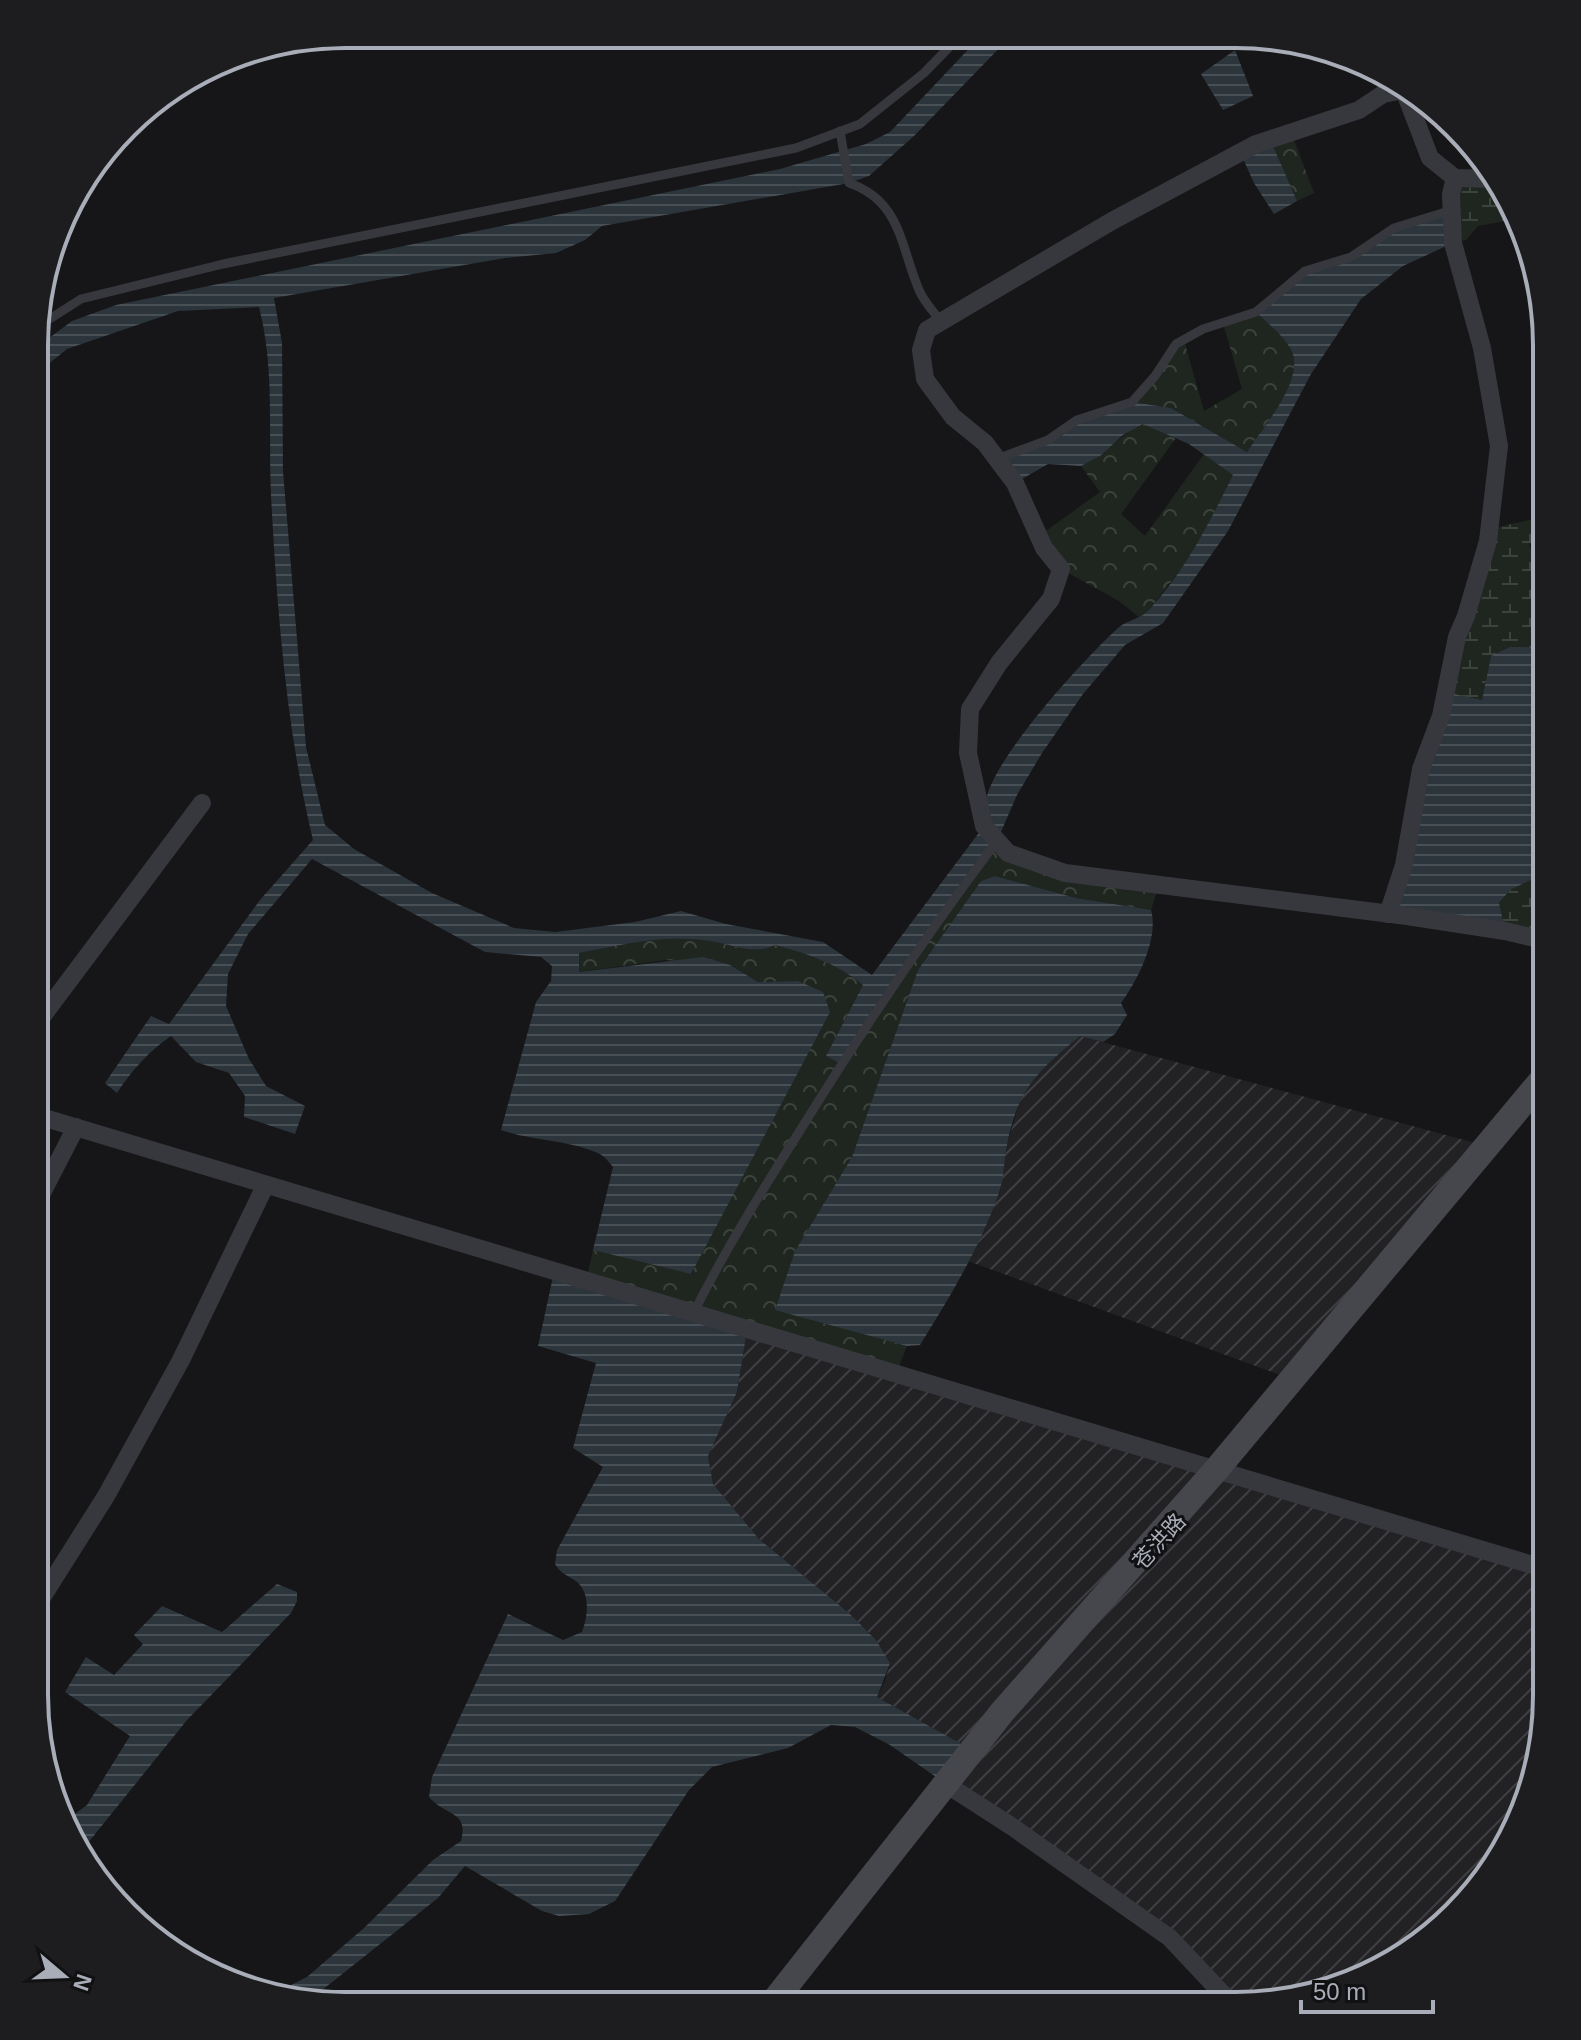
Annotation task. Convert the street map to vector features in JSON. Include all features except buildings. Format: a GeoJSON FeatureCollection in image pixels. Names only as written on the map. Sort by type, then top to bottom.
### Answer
{"type":"FeatureCollection","features":[{"type":"Feature","properties":{"kind":"main road"},"geometry":{"type":"LineString","coordinates":[[783,1992],[1003,1711],[1218,1471],[1533,1091]]}},
{"type":"Feature","properties":{"kind":"main road","name":"苍洪路"},"geometry":{"type":"LineString","coordinates":[[783,1992],[1019,1698],[1218,1471],[1533,1097]]}},
{"type":"Feature","properties":{"kind":"street"},"geometry":{"type":"LineString","coordinates":[[1390,91],[1359,110],[1256,144],[1112,221],[927,330],[921,350],[925,379],[953,417],[985,443],[1015,483],[1044,548],[1061,569],[1051,599],[999,663],[970,709],[968,753],[984,826],[1008,853],[1065,873],[1388,914],[1533,938]]}},
{"type":"Feature","properties":{"kind":"street"},"geometry":{"type":"LineString","coordinates":[[1408,103],[1430,158],[1455,178],[1482,179]]}},
{"type":"Feature","properties":{"kind":"street"},"geometry":{"type":"LineString","coordinates":[[1388,914],[1404,865],[1421,769],[1441,716],[1457,637],[1488,541],[1499,446],[1482,348],[1453,243],[1451,194],[1455,178]]}},
{"type":"Feature","properties":{"kind":"street"},"geometry":{"type":"LineString","coordinates":[[48,1009],[202,803]]}},
{"type":"Feature","properties":{"kind":"street"},"geometry":{"type":"LineString","coordinates":[[48,1119],[1533,1565]]}},
{"type":"Feature","properties":{"kind":"street"},"geometry":{"type":"LineString","coordinates":[[48,1181],[76,1127]]}},
{"type":"Feature","properties":{"kind":"street"},"geometry":{"type":"LineString","coordinates":[[48,1588],[106,1496],[174,1374],[265,1186]]}},
{"type":"Feature","properties":{"kind":"street"},"geometry":{"type":"LineString","coordinates":[[949,1786],[1170,1938],[1221,1992]]}},
{"type":"Feature","properties":{"kind":"lane"},"geometry":{"type":"LineString","coordinates":[[50,319],[81,299],[223,264],[796,148],[860,124],[924,73],[948,48]]}},
{"type":"Feature","properties":{"kind":"lane"},"geometry":{"type":"LineString","coordinates":[[840,131],[849,183],[867,189],[886,206],[920,294],[941,322]]}},
{"type":"Feature","properties":{"kind":"lane"},"geometry":{"type":"LineString","coordinates":[[997,459],[1048,440],[1077,420],[1132,402],[1155,376],[1176,344],[1203,329],[1256,312],[1305,271],[1351,257],[1394,228],[1452,210]]}},
{"type":"Feature","properties":{"kind":"lane"},"geometry":{"type":"LineString","coordinates":[[693,1314],[760,1195],[873,1013],[936,921],[997,841]]}},
{"type":"Feature","properties":{"kind":"shaded area"},"geometry":{"type":"Polygon","coordinates":[[[970,48],[999,48],[915,135],[869,176],[849,183],[602,226],[585,240],[556,253],[505,258],[274,298],[282,343],[283,471],[306,747],[325,825],[354,849],[432,893],[514,928],[555,932],[635,922],[681,911],[726,924],[823,942],[872,975],[984,826],[986,800],[995,777],[1024,732],[1103,643],[1122,625],[1146,613],[1162,594],[1196,546],[1233,475],[1189,444],[1143,424],[1081,466],[1048,464],[1015,483],[997,459],[1048,440],[1077,420],[1132,402],[1171,408],[1247,452],[1289,387],[1294,360],[1283,338],[1256,312],[1305,271],[1351,257],[1394,228],[1452,210],[1453,243],[1403,266],[1361,299],[1311,374],[1228,531],[1163,623],[1125,645],[1083,694],[1017,795],[997,841],[841,1064],[826,1056],[863,985],[821,960],[775,945],[751,949],[693,939],[644,941],[579,953],[579,972],[703,957],[730,965],[758,982],[798,981],[823,992],[830,1012],[691,1274],[593,1250],[613,1167],[602,1155],[577,1146],[501,1130],[536,1002],[551,981],[552,966],[541,957],[485,952],[312,859],[248,934],[228,974],[226,1006],[249,1059],[266,1086],[305,1106],[295,1134],[244,1117],[245,1096],[229,1073],[196,1062],[171,1036],[141,1062],[117,1093],[105,1083],[151,1016],[169,1024],[260,900],[313,840],[289,712],[280,625],[271,495],[267,353],[259,307],[178,311],[67,349],[48,364],[48,339],[72,321],[116,305],[780,169],[866,144],[890,132],[970,48]]]}},
{"type":"Feature","properties":{"kind":"shaded area"},"geometry":{"type":"Polygon","coordinates":[[[1235,50],[1253,96],[1223,110],[1201,74],[1235,50]]]}},
{"type":"Feature","properties":{"kind":"shaded area"},"geometry":{"type":"Polygon","coordinates":[[[1270,139],[1297,201],[1274,214],[1254,183],[1240,152],[1270,139]]]}},
{"type":"Feature","properties":{"kind":"shaded area"},"geometry":{"type":"Polygon","coordinates":[[[1510,647],[1533,649],[1533,879],[1510,890],[1499,903],[1505,931],[1388,914],[1445,692],[1482,700],[1491,656],[1510,647]]]}},
{"type":"Feature","properties":{"kind":"shaded area"},"geometry":{"type":"Polygon","coordinates":[[[995,876],[1076,898],[1151,910],[1150,946],[1134,983],[1121,1003],[1127,1015],[1115,1034],[1103,1042],[1080,1036],[1032,1082],[1017,1109],[1007,1145],[1001,1187],[983,1233],[920,1345],[907,1346],[775,1310],[795,1251],[852,1157],[918,970],[981,881],[995,876]]]}},
{"type":"Feature","properties":{"kind":"shaded area"},"geometry":{"type":"Polygon","coordinates":[[[1080,1036],[1490,1147],[1297,1381],[968,1261],[1000,1191],[1007,1144],[1022,1094],[1042,1067],[1080,1036]]]}},
{"type":"Feature","properties":{"kind":"shaded area"},"geometry":{"type":"Polygon","coordinates":[[[554,1272],[747,1330],[737,1392],[708,1456],[713,1484],[759,1539],[850,1614],[876,1640],[890,1663],[877,1697],[976,1752],[949,1786],[890,1745],[855,1727],[831,1725],[788,1748],[712,1767],[689,1790],[615,1901],[589,1914],[559,1916],[542,1911],[465,1866],[438,1898],[321,1991],[289,1986],[307,1977],[364,1928],[433,1860],[461,1841],[463,1831],[459,1819],[429,1797],[432,1777],[508,1614],[563,1640],[582,1632],[587,1612],[584,1592],[555,1564],[557,1550],[603,1467],[573,1448],[596,1363],[538,1346],[554,1272]]]}},
{"type":"Feature","properties":{"kind":"shaded area"},"geometry":{"type":"Polygon","coordinates":[[[747,1330],[1533,1565],[1530,1734],[1517,1790],[1493,1844],[1472,1876],[1446,1905],[1417,1931],[1384,1952],[1350,1969],[1313,1982],[1275,1989],[1221,1992],[1170,1938],[949,1786],[976,1752],[877,1697],[890,1663],[876,1640],[850,1614],[759,1539],[713,1484],[708,1456],[737,1392],[747,1330]]]}},
{"type":"Feature","properties":{"kind":"shaded area"},"geometry":{"type":"Polygon","coordinates":[[[277,1584],[297,1592],[297,1601],[291,1613],[187,1720],[88,1843],[74,1815],[87,1805],[130,1736],[65,1692],[86,1657],[114,1675],[143,1644],[134,1635],[162,1606],[222,1632],[277,1584]]]}},
{"type":"Feature","properties":{"kind":"green space"},"geometry":{"type":"Polygon","coordinates":[[[1291,132],[1314,193],[1297,201],[1270,139],[1291,132]]]}},
{"type":"Feature","properties":{"kind":"green space"},"geometry":{"type":"Polygon","coordinates":[[[1455,178],[1482,179],[1505,221],[1478,226],[1466,240],[1453,243],[1455,178]]]}},
{"type":"Feature","properties":{"kind":"green space"},"geometry":{"type":"Polygon","coordinates":[[[1256,312],[1283,338],[1294,360],[1289,387],[1247,452],[1171,408],[1132,402],[1184,340],[1204,411],[1242,389],[1223,323],[1256,312]]]}},
{"type":"Feature","properties":{"kind":"green space"},"geometry":{"type":"Polygon","coordinates":[[[1143,423],[1176,438],[1121,514],[1145,536],[1204,454],[1233,475],[1195,551],[1146,614],[1139,617],[1119,601],[1061,569],[1039,536],[1100,492],[1081,466],[1143,423]]]}},
{"type":"Feature","properties":{"kind":"green space"},"geometry":{"type":"Polygon","coordinates":[[[1533,519],[1533,543],[1529,544],[1533,558],[1533,653],[1491,656],[1482,701],[1445,692],[1489,529],[1533,519]]]}},
{"type":"Feature","properties":{"kind":"green space"},"geometry":{"type":"Polygon","coordinates":[[[997,841],[1008,854],[1159,884],[1151,910],[1076,898],[995,876],[981,881],[918,970],[852,1157],[795,1251],[776,1309],[907,1346],[896,1374],[586,1281],[593,1250],[692,1274],[798,981],[758,982],[730,965],[666,960],[578,972],[579,953],[644,941],[693,939],[751,949],[775,945],[821,960],[863,985],[826,1056],[841,1064],[997,841]]]}},
{"type":"Feature","properties":{"kind":"green space"},"geometry":{"type":"Polygon","coordinates":[[[1533,879],[1533,938],[1505,931],[1499,904],[1510,890],[1533,879]]]}}]}
